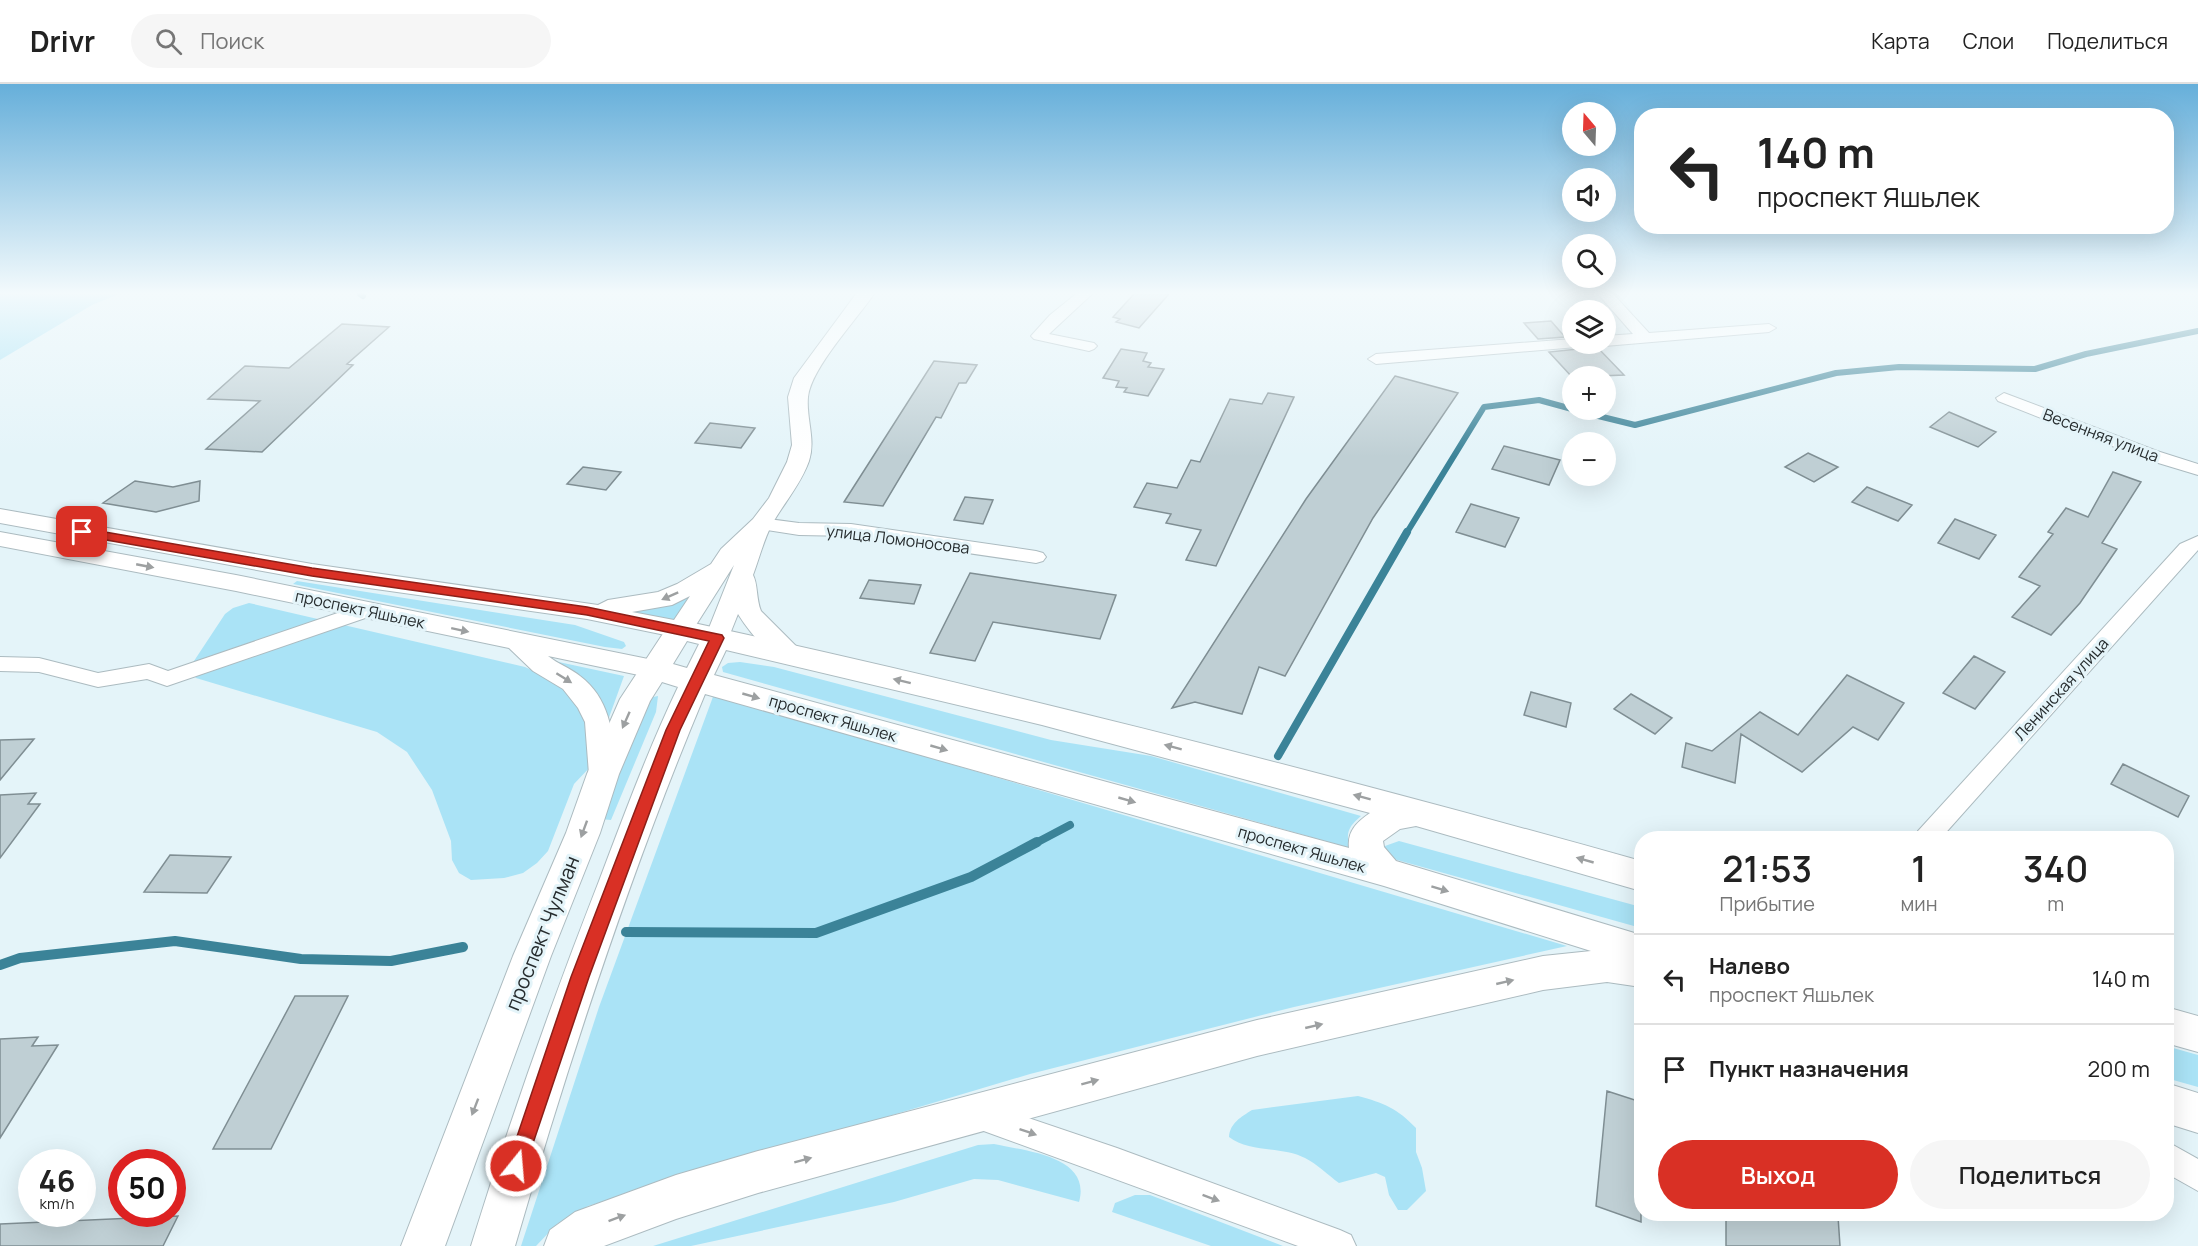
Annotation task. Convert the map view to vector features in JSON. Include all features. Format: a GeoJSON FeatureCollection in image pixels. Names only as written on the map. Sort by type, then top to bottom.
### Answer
{"type":"FeatureCollection","features":[{"type":"Feature","properties":{"kind":"main road","name":"проспект Яшьлек"},"geometry":{"type":"LineString","coordinates":[[680,630],[790,653],[1136,737],[1418,812],[1634,874]]}},
{"type":"Feature","properties":{"kind":"main road","name":"проспект Чулман"},"geometry":{"type":"LineString","coordinates":[[423,1246],[532,956],[583,832],[603,774],[635,699],[680,630]]}},
{"type":"Feature","properties":{"kind":"main road"},"geometry":{"type":"LineString","coordinates":[[493,1246],[522,1146],[580,977],[673,730],[717,638]]}},
{"type":"Feature","properties":{"kind":"main road","name":"проспект Яшьлек"},"geometry":{"type":"LineString","coordinates":[[653,669],[1384,872],[1634,949]]}},
{"type":"Feature","properties":{"kind":"main road"},"geometry":{"type":"LineString","coordinates":[[1384,872],[1367,852],[1365,838],[1377,823],[1395,816],[1418,812]]}},
{"type":"Feature","properties":{"kind":"main road"},"geometry":{"type":"LineString","coordinates":[[566,1246],[591,1228],[676,1197],[972,1113],[1257,1038],[1543,974],[1607,966],[1634,969]]}},
{"type":"Feature","properties":{"kind":"main road"},"geometry":{"type":"LineString","coordinates":[[2174,1027],[2198,1034]]}},
{"type":"Feature","properties":{"kind":"main road"},"geometry":{"type":"LineString","coordinates":[[2174,1106],[2198,1113]]}},
{"type":"Feature","properties":{"kind":"street"},"geometry":{"type":"LineString","coordinates":[[680,630],[729,554],[761,524],[779,499],[798,462],[802,445],[798,397],[804,378],[825,348]]}},
{"type":"Feature","properties":{"kind":"street"},"geometry":{"type":"LineString","coordinates":[[1376,359],[1517,348]]}},
{"type":"Feature","properties":{"kind":"street","name":"Весенняя улица"},"geometry":{"type":"LineString","coordinates":[[2004,398],[2151,455],[2198,470]]}},
{"type":"Feature","properties":{"kind":"street","name":"проспект Яшьлек"},"geometry":{"type":"LineString","coordinates":[[0,516],[312,572],[587,611],[680,630]]}},
{"type":"Feature","properties":{"kind":"street"},"geometry":{"type":"LineString","coordinates":[[717,638],[761,524]]}},
{"type":"Feature","properties":{"kind":"street","name":"улица Ломоносова"},"geometry":{"type":"LineString","coordinates":[[761,524],[799,529],[851,530],[1036,557]]}},
{"type":"Feature","properties":{"kind":"street","name":"проспект Яшьлек"},"geometry":{"type":"LineString","coordinates":[[6,540],[367,610],[653,669]]}},
{"type":"Feature","properties":{"kind":"street","name":"Ленинская улица"},"geometry":{"type":"LineString","coordinates":[[1933,831],[2187,548],[2198,542]]}},
{"type":"Feature","properties":{"kind":"street"},"geometry":{"type":"LineString","coordinates":[[587,611],[663,599],[685,589],[720,566]]}},
{"type":"Feature","properties":{"kind":"street"},"geometry":{"type":"LineString","coordinates":[[745,568],[741,595],[747,612],[790,653]]}},
{"type":"Feature","properties":{"kind":"street"},"geometry":{"type":"LineString","coordinates":[[0,664],[39,665],[98,680],[149,671],[167,679],[367,610]]}},
{"type":"Feature","properties":{"kind":"street"},"geometry":{"type":"LineString","coordinates":[[518,642],[542,665],[572,683],[589,703],[598,722],[603,774]]}},
{"type":"Feature","properties":{"kind":"street"},"geometry":{"type":"LineString","coordinates":[[972,1113],[1117,1163],[1340,1246]]}},
{"type":"Feature","properties":{"kind":"street"},"geometry":{"type":"LineString","coordinates":[[2174,1161],[2198,1176]]}},
{"type":"Feature","properties":{"kind":"shaded area"},"geometry":{"type":"Polygon","coordinates":[[[0,348],[20,348],[0,360],[0,348]]]}},
{"type":"Feature","properties":{"kind":"shaded area"},"geometry":{"type":"Polygon","coordinates":[[[297,581],[575,625],[624,642],[626,646],[622,649],[605,647],[293,584],[297,581]]]}},
{"type":"Feature","properties":{"kind":"shaded area"},"geometry":{"type":"Polygon","coordinates":[[[701,584],[680,621],[626,612],[666,605],[701,584]]]}},
{"type":"Feature","properties":{"kind":"shaded area"},"geometry":{"type":"Polygon","coordinates":[[[249,603],[525,667],[548,678],[569,693],[585,712],[590,724],[593,740],[592,765],[574,784],[548,851],[523,873],[504,878],[471,880],[459,873],[452,860],[451,841],[432,790],[407,752],[377,732],[196,678],[191,672],[192,664],[225,614],[233,608],[249,603]]]}},
{"type":"Feature","properties":{"kind":"shaded area"},"geometry":{"type":"Polygon","coordinates":[[[554,661],[624,676],[607,723],[554,661]]]}},
{"type":"Feature","properties":{"kind":"shaded area"},"geometry":{"type":"Polygon","coordinates":[[[740,662],[774,667],[1051,740],[1151,756],[1361,816],[1349,830],[1350,848],[723,672],[722,667],[728,663],[740,662]]]}},
{"type":"Feature","properties":{"kind":"shaded area"},"geometry":{"type":"Polygon","coordinates":[[[714,694],[1567,946],[1294,1007],[1030,1074],[588,1206],[557,1224],[536,1246],[521,1246],[599,1007],[714,694]]]}},
{"type":"Feature","properties":{"kind":"shaded area"},"geometry":{"type":"Polygon","coordinates":[[[658,696],[656,712],[611,820],[600,819],[643,706],[653,697],[658,696]]]}},
{"type":"Feature","properties":{"kind":"shaded area"},"geometry":{"type":"Polygon","coordinates":[[[1399,841],[1634,905],[1634,926],[1390,858],[1385,853],[1385,846],[1399,841]]]}},
{"type":"Feature","properties":{"kind":"shaded area"},"geometry":{"type":"Polygon","coordinates":[[[2174,1048],[2198,1055],[2198,1087],[2174,1080],[2174,1048]]]}},
{"type":"Feature","properties":{"kind":"shaded area"},"geometry":{"type":"Polygon","coordinates":[[[1358,1096],[1390,1107],[1416,1128],[1416,1152],[1422,1168],[1426,1191],[1407,1210],[1398,1210],[1389,1195],[1385,1177],[1376,1173],[1339,1183],[1318,1166],[1296,1154],[1256,1148],[1229,1137],[1234,1124],[1252,1110],[1358,1096]]]}},
{"type":"Feature","properties":{"kind":"shaded area"},"geometry":{"type":"Polygon","coordinates":[[[994,1144],[1038,1153],[1066,1165],[1076,1175],[1080,1187],[1079,1202],[998,1180],[974,1179],[894,1202],[691,1246],[653,1246],[978,1145],[994,1144]]]}},
{"type":"Feature","properties":{"kind":"shaded area"},"geometry":{"type":"Polygon","coordinates":[[[1135,1195],[1150,1195],[1283,1246],[1211,1246],[1112,1212],[1115,1203],[1135,1195]]]}},
{"type":"Feature","properties":{"kind":"building"},"geometry":{"type":"Polygon","coordinates":[[[313,348],[365,348],[347,364],[353,365],[262,452],[206,449],[260,401],[208,399],[245,366],[289,368],[313,348]]]}},
{"type":"Feature","properties":{"kind":"building"},"geometry":{"type":"Polygon","coordinates":[[[1121,349],[1147,353],[1143,361],[1151,363],[1148,367],[1164,369],[1148,396],[1124,392],[1127,388],[1116,387],[1119,381],[1103,378],[1121,349]]]}},
{"type":"Feature","properties":{"kind":"building"},"geometry":{"type":"Polygon","coordinates":[[[1562,351],[1562,354],[1604,354],[1615,366],[1562,366],[1549,352],[1562,351]]]}},
{"type":"Feature","properties":{"kind":"building"},"geometry":{"type":"Polygon","coordinates":[[[934,361],[977,365],[966,383],[959,383],[941,418],[936,417],[883,506],[844,502],[934,361]]]}},
{"type":"Feature","properties":{"kind":"building"},"geometry":{"type":"Polygon","coordinates":[[[1616,367],[1624,375],[1616,375],[1616,367]]]}},
{"type":"Feature","properties":{"kind":"building"},"geometry":{"type":"Polygon","coordinates":[[[1395,376],[1458,393],[1373,518],[1285,676],[1259,667],[1242,714],[1195,702],[1172,708],[1306,499],[1395,376]]]}},
{"type":"Feature","properties":{"kind":"building"},"geometry":{"type":"Polygon","coordinates":[[[1268,393],[1294,397],[1216,566],[1186,560],[1201,530],[1166,523],[1171,514],[1134,507],[1147,483],[1177,488],[1191,460],[1200,462],[1230,399],[1262,404],[1268,393]]]}},
{"type":"Feature","properties":{"kind":"building"},"geometry":{"type":"Polygon","coordinates":[[[1949,412],[1996,432],[1978,447],[1930,427],[1949,412]]]}},
{"type":"Feature","properties":{"kind":"building"},"geometry":{"type":"Polygon","coordinates":[[[710,423],[755,428],[741,448],[695,443],[710,423]]]}},
{"type":"Feature","properties":{"kind":"building"},"geometry":{"type":"Polygon","coordinates":[[[1504,446],[1560,460],[1549,485],[1492,469],[1504,446]]]}},
{"type":"Feature","properties":{"kind":"building"},"geometry":{"type":"Polygon","coordinates":[[[1808,453],[1838,467],[1814,482],[1785,467],[1808,453]]]}},
{"type":"Feature","properties":{"kind":"building"},"geometry":{"type":"Polygon","coordinates":[[[583,467],[621,472],[606,490],[567,484],[583,467]]]}},
{"type":"Feature","properties":{"kind":"building"},"geometry":{"type":"Polygon","coordinates":[[[2113,472],[2141,482],[2102,543],[2117,549],[2080,603],[2051,635],[2012,617],[2040,586],[2019,577],[2053,534],[2048,532],[2066,508],[2088,517],[2113,472]]]}},
{"type":"Feature","properties":{"kind":"building"},"geometry":{"type":"Polygon","coordinates":[[[135,481],[173,487],[200,481],[199,501],[156,512],[103,503],[135,481]]]}},
{"type":"Feature","properties":{"kind":"building"},"geometry":{"type":"Polygon","coordinates":[[[1867,487],[1912,505],[1898,521],[1852,502],[1867,487]]]}},
{"type":"Feature","properties":{"kind":"building"},"geometry":{"type":"Polygon","coordinates":[[[965,497],[993,500],[983,524],[954,520],[965,497]]]}},
{"type":"Feature","properties":{"kind":"building"},"geometry":{"type":"Polygon","coordinates":[[[1471,504],[1519,518],[1505,547],[1456,532],[1471,504]]]}},
{"type":"Feature","properties":{"kind":"building"},"geometry":{"type":"Polygon","coordinates":[[[1955,519],[1996,535],[1979,559],[1938,543],[1955,519]]]}},
{"type":"Feature","properties":{"kind":"building"},"geometry":{"type":"Polygon","coordinates":[[[970,573],[1116,595],[1100,639],[993,622],[975,661],[930,653],[970,573]]]}},
{"type":"Feature","properties":{"kind":"building"},"geometry":{"type":"Polygon","coordinates":[[[869,580],[921,585],[914,604],[860,598],[869,580]]]}},
{"type":"Feature","properties":{"kind":"building"},"geometry":{"type":"Polygon","coordinates":[[[1974,656],[2005,672],[1975,709],[1943,693],[1974,656]]]}},
{"type":"Feature","properties":{"kind":"building"},"geometry":{"type":"Polygon","coordinates":[[[1847,675],[1904,703],[1878,740],[1853,727],[1802,772],[1741,734],[1735,783],[1682,767],[1686,743],[1712,751],[1760,712],[1798,735],[1847,675]]]}},
{"type":"Feature","properties":{"kind":"building"},"geometry":{"type":"Polygon","coordinates":[[[1531,692],[1571,703],[1566,727],[1524,715],[1531,692]]]}},
{"type":"Feature","properties":{"kind":"building"},"geometry":{"type":"Polygon","coordinates":[[[1631,694],[1672,718],[1655,734],[1614,709],[1631,694]]]}},
{"type":"Feature","properties":{"kind":"building"},"geometry":{"type":"Polygon","coordinates":[[[34,739],[0,780],[0,740],[34,739]]]}},
{"type":"Feature","properties":{"kind":"building"},"geometry":{"type":"Polygon","coordinates":[[[2123,764],[2189,796],[2178,817],[2111,784],[2123,764]]]}},
{"type":"Feature","properties":{"kind":"building"},"geometry":{"type":"Polygon","coordinates":[[[36,793],[28,804],[40,804],[0,858],[0,795],[36,793]]]}},
{"type":"Feature","properties":{"kind":"building"},"geometry":{"type":"Polygon","coordinates":[[[170,855],[231,857],[207,893],[144,892],[170,855]]]}},
{"type":"Feature","properties":{"kind":"building"},"geometry":{"type":"Polygon","coordinates":[[[295,996],[348,996],[271,1149],[213,1149],[295,996]]]}},
{"type":"Feature","properties":{"kind":"building"},"geometry":{"type":"Polygon","coordinates":[[[38,1037],[32,1046],[58,1045],[0,1138],[0,1039],[38,1037]]]}},
{"type":"Feature","properties":{"kind":"building"},"geometry":{"type":"Polygon","coordinates":[[[1607,1091],[1634,1100],[1634,1220],[1596,1206],[1607,1091]]]}},
{"type":"Feature","properties":{"kind":"building"},"geometry":{"type":"Polygon","coordinates":[[[108,1219],[108,1227],[172,1227],[163,1246],[0,1246],[0,1224],[18,1223],[18,1227],[96,1227],[96,1220],[108,1219]]]}},
{"type":"Feature","properties":{"kind":"building"},"geometry":{"type":"Polygon","coordinates":[[[1726,1221],[1838,1221],[1840,1246],[1726,1246],[1726,1221]]]}},
{"type":"Feature","properties":{"kind":"waterway"},"geometry":{"type":"LineString","coordinates":[[1615,420],[1635,425],[1836,373],[1899,367],[2035,369],[2114,348]]}},
{"type":"Feature","properties":{"kind":"waterway"},"geometry":{"type":"LineString","coordinates":[[1406,534],[1484,407],[1539,400],[1562,406]]}},
{"type":"Feature","properties":{"kind":"waterway"},"geometry":{"type":"LineString","coordinates":[[1278,756],[1407,532]]}},
{"type":"Feature","properties":{"kind":"waterway"},"geometry":{"type":"LineString","coordinates":[[1034,844],[1070,825]]}},
{"type":"Feature","properties":{"kind":"waterway"},"geometry":{"type":"LineString","coordinates":[[626,932],[816,933],[971,877],[1037,842]]}},
{"type":"Feature","properties":{"kind":"waterway"},"geometry":{"type":"LineString","coordinates":[[0,965],[20,958],[175,941],[301,959],[391,961],[463,947]]}},
{"type":"Feature","properties":{"kind":"route"},"geometry":{"type":"LineString","coordinates":[[82,532],[312,572],[587,611],[717,638],[673,730],[580,977],[516,1166]]}}]}
